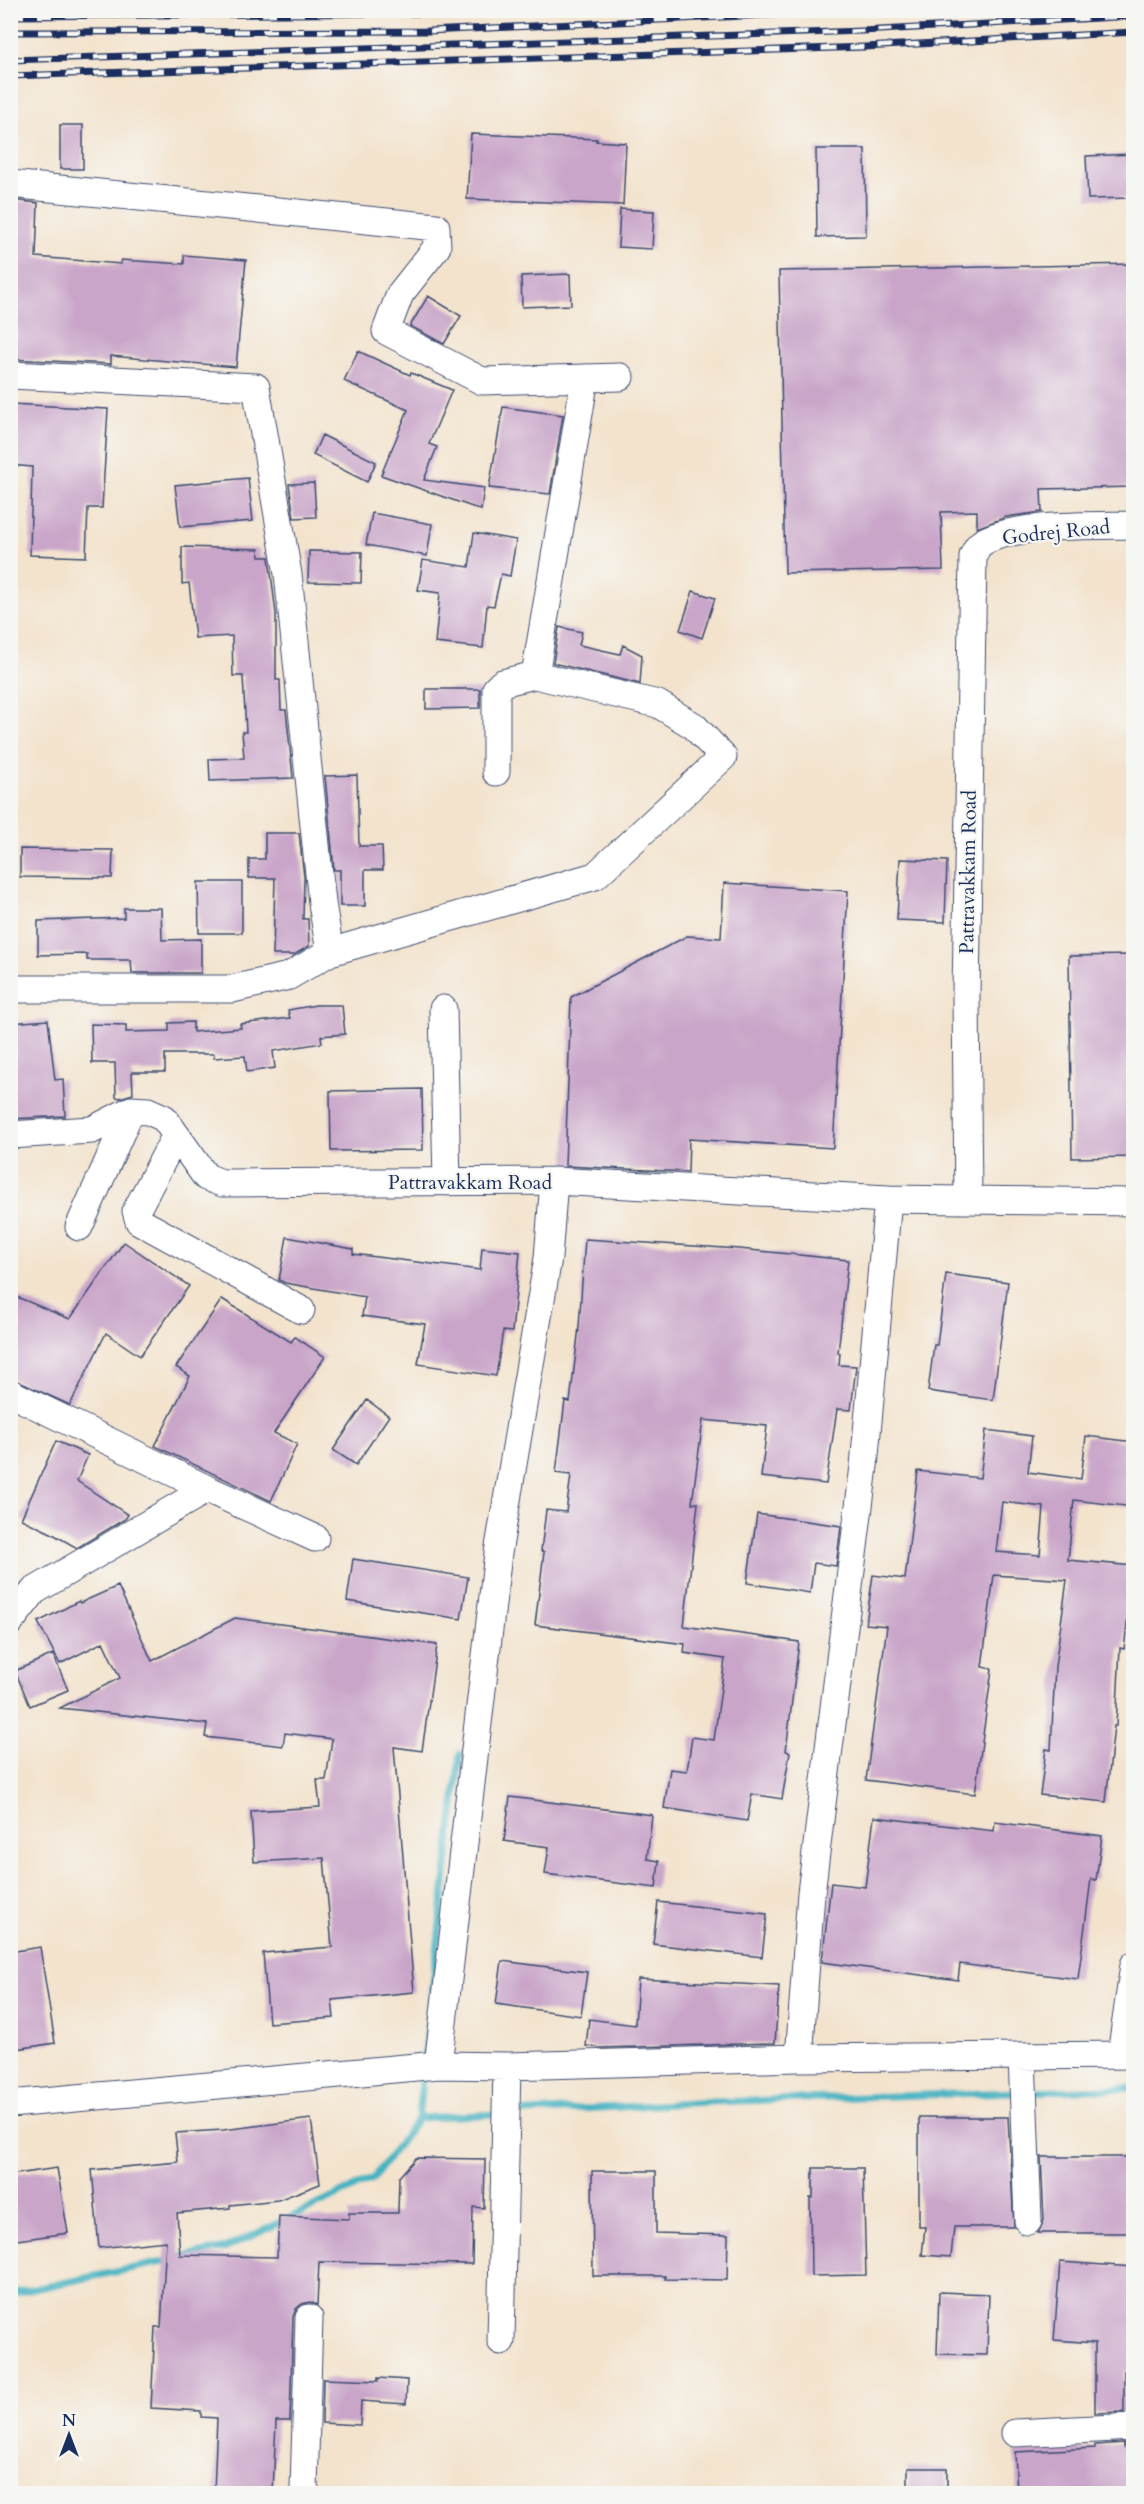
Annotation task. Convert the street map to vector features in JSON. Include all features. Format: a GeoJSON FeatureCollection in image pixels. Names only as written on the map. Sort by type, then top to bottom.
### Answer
{"type":"FeatureCollection","features":[{"type":"Feature","properties":{"kind":"street"},"geometry":{"type":"LineString","coordinates":[[10,184],[436,227],[437,247],[400,294],[386,331],[482,381],[620,377]]}},
{"type":"Feature","properties":{"kind":"street"},"geometry":{"type":"LineString","coordinates":[[10,375],[256,387],[288,574],[322,903],[330,952]]}},
{"type":"Feature","properties":{"kind":"street"},"geometry":{"type":"LineString","coordinates":[[535,675],[585,378]]}},
{"type":"Feature","properties":{"kind":"street","name":"Godrej Road"},"geometry":{"type":"LineString","coordinates":[[979,544],[1004,533],[1071,526],[1134,525]]}},
{"type":"Feature","properties":{"kind":"street","name":"Pattravakkam Road"},"geometry":{"type":"LineString","coordinates":[[968,1200],[966,984],[973,556],[979,544]]}},
{"type":"Feature","properties":{"kind":"street"},"geometry":{"type":"LineString","coordinates":[[10,989],[232,989],[289,976],[330,952],[595,876],[723,757],[694,726],[658,704],[535,675],[502,683],[496,689],[496,772]]}},
{"type":"Feature","properties":{"kind":"street"},"geometry":{"type":"LineString","coordinates":[[443,1009],[447,1182]]}},
{"type":"Feature","properties":{"kind":"street"},"geometry":{"type":"LineString","coordinates":[[10,1135],[92,1130],[131,1110]]}},
{"type":"Feature","properties":{"kind":"street"},"geometry":{"type":"LineString","coordinates":[[79,1227],[131,1110]]}},
{"type":"Feature","properties":{"kind":"street","name":"Pattravakkam Road"},"geometry":{"type":"LineString","coordinates":[[131,1110],[148,1111],[164,1118],[206,1177],[222,1183],[554,1181],[888,1199],[1134,1202]]}},
{"type":"Feature","properties":{"kind":"street"},"geometry":{"type":"LineString","coordinates":[[176,1135],[136,1211],[139,1221],[301,1310]]}},
{"type":"Feature","properties":{"kind":"street"},"geometry":{"type":"LineString","coordinates":[[438,2065],[498,1552],[548,1258],[554,1181]]}},
{"type":"Feature","properties":{"kind":"street"},"geometry":{"type":"LineString","coordinates":[[799,2058],[811,1893],[864,1466],[888,1199]]}},
{"type":"Feature","properties":{"kind":"street"},"geometry":{"type":"LineString","coordinates":[[10,1393],[207,1489],[315,1538]]}},
{"type":"Feature","properties":{"kind":"street"},"geometry":{"type":"LineString","coordinates":[[10,1622],[34,1591],[207,1489]]}},
{"type":"Feature","properties":{"kind":"street"},"geometry":{"type":"LineString","coordinates":[[10,2104],[438,2065],[507,2066],[799,2058],[1023,2078],[1127,2055],[1134,1965]]}},
{"type":"Feature","properties":{"kind":"street"},"geometry":{"type":"LineString","coordinates":[[501,2341],[507,2066]]}},
{"type":"Feature","properties":{"kind":"street"},"geometry":{"type":"LineString","coordinates":[[1023,2078],[1028,2221]]}},
{"type":"Feature","properties":{"kind":"street"},"geometry":{"type":"LineString","coordinates":[[306,2493],[304,2489],[309,2318]]}},
{"type":"Feature","properties":{"kind":"street"},"geometry":{"type":"LineString","coordinates":[[1014,2433],[1134,2427]]}},
{"type":"Feature","properties":{"kind":"building"},"geometry":{"type":"Polygon","coordinates":[[[60,125],[83,125],[83,169],[60,169],[60,125]]]}},
{"type":"Feature","properties":{"kind":"building"},"geometry":{"type":"Polygon","coordinates":[[[471,134],[597,139],[596,141],[626,143],[623,205],[467,199],[471,134]]]}},
{"type":"Feature","properties":{"kind":"building"},"geometry":{"type":"Polygon","coordinates":[[[816,149],[865,149],[866,236],[817,237],[816,149]]]}},
{"type":"Feature","properties":{"kind":"building"},"geometry":{"type":"Polygon","coordinates":[[[1134,154],[1134,198],[1088,199],[1086,156],[1134,154]]]}},
{"type":"Feature","properties":{"kind":"building"},"geometry":{"type":"Polygon","coordinates":[[[11,200],[38,203],[36,257],[121,264],[121,260],[184,264],[184,255],[246,260],[236,367],[111,356],[111,364],[10,359],[11,200]]]}},
{"type":"Feature","properties":{"kind":"building"},"geometry":{"type":"Polygon","coordinates":[[[620,209],[654,211],[652,249],[618,247],[620,209]]]}},
{"type":"Feature","properties":{"kind":"building"},"geometry":{"type":"Polygon","coordinates":[[[1134,264],[1134,487],[1041,489],[1042,512],[1006,517],[977,528],[977,511],[941,512],[943,570],[785,573],[779,271],[1134,264]]]}},
{"type":"Feature","properties":{"kind":"building"},"geometry":{"type":"Polygon","coordinates":[[[570,274],[571,305],[522,307],[521,276],[570,274]]]}},
{"type":"Feature","properties":{"kind":"building"},"geometry":{"type":"Polygon","coordinates":[[[428,296],[461,316],[444,344],[410,326],[428,296]]]}},
{"type":"Feature","properties":{"kind":"building"},"geometry":{"type":"Polygon","coordinates":[[[358,351],[410,375],[411,373],[452,390],[429,444],[437,447],[424,480],[484,488],[481,510],[381,475],[408,410],[344,381],[358,351]]]}},
{"type":"Feature","properties":{"kind":"building"},"geometry":{"type":"Polygon","coordinates":[[[10,404],[108,409],[102,508],[88,508],[86,557],[30,555],[32,467],[10,465],[10,404]]]}},
{"type":"Feature","properties":{"kind":"building"},"geometry":{"type":"Polygon","coordinates":[[[503,407],[563,415],[550,494],[489,488],[503,407]]]}},
{"type":"Feature","properties":{"kind":"building"},"geometry":{"type":"Polygon","coordinates":[[[322,435],[376,462],[367,482],[313,455],[322,435]]]}},
{"type":"Feature","properties":{"kind":"building"},"geometry":{"type":"Polygon","coordinates":[[[248,478],[253,521],[180,527],[175,485],[248,478]]]}},
{"type":"Feature","properties":{"kind":"building"},"geometry":{"type":"Polygon","coordinates":[[[314,483],[316,517],[294,518],[289,484],[314,483]]]}},
{"type":"Feature","properties":{"kind":"building"},"geometry":{"type":"Polygon","coordinates":[[[372,513],[432,524],[427,556],[366,545],[372,513]]]}},
{"type":"Feature","properties":{"kind":"building"},"geometry":{"type":"Polygon","coordinates":[[[474,533],[516,540],[510,576],[501,574],[494,606],[487,605],[483,648],[435,643],[440,593],[418,590],[423,560],[469,567],[474,533]]]}},
{"type":"Feature","properties":{"kind":"building"},"geometry":{"type":"Polygon","coordinates":[[[182,547],[259,549],[260,557],[269,557],[276,614],[276,680],[280,680],[281,710],[286,710],[293,778],[210,781],[209,759],[244,758],[242,732],[246,732],[243,676],[233,676],[232,636],[195,638],[189,583],[182,584],[182,547]]]}},
{"type":"Feature","properties":{"kind":"building"},"geometry":{"type":"Polygon","coordinates":[[[309,551],[362,552],[361,583],[308,582],[309,551]]]}},
{"type":"Feature","properties":{"kind":"building"},"geometry":{"type":"Polygon","coordinates":[[[693,591],[715,598],[702,638],[680,630],[693,591]]]}},
{"type":"Feature","properties":{"kind":"building"},"geometry":{"type":"Polygon","coordinates":[[[559,627],[582,632],[579,645],[620,654],[623,645],[642,655],[640,684],[553,663],[559,627]]]}},
{"type":"Feature","properties":{"kind":"building"},"geometry":{"type":"Polygon","coordinates":[[[426,689],[480,689],[480,708],[426,709],[426,689]]]}},
{"type":"Feature","properties":{"kind":"building"},"geometry":{"type":"Polygon","coordinates":[[[357,775],[359,846],[382,846],[383,870],[365,870],[365,906],[340,906],[340,870],[334,870],[325,776],[357,775]]]}},
{"type":"Feature","properties":{"kind":"building"},"geometry":{"type":"Polygon","coordinates":[[[265,833],[299,833],[304,877],[303,919],[308,919],[309,946],[294,955],[273,955],[275,878],[249,878],[249,859],[265,859],[265,833]]]}},
{"type":"Feature","properties":{"kind":"building"},"geometry":{"type":"Polygon","coordinates":[[[20,849],[113,850],[112,878],[20,877],[20,849]]]}},
{"type":"Feature","properties":{"kind":"building"},"geometry":{"type":"Polygon","coordinates":[[[900,859],[947,861],[945,922],[897,920],[900,859]]]}},
{"type":"Feature","properties":{"kind":"building"},"geometry":{"type":"Polygon","coordinates":[[[198,882],[242,882],[242,933],[199,933],[198,882]]]}},
{"type":"Feature","properties":{"kind":"building"},"geometry":{"type":"Polygon","coordinates":[[[724,883],[848,891],[833,1148],[689,1139],[688,1172],[565,1166],[571,997],[687,936],[721,938],[724,883]]]}},
{"type":"Feature","properties":{"kind":"building"},"geometry":{"type":"Polygon","coordinates":[[[124,908],[161,908],[162,940],[201,939],[201,973],[132,973],[131,960],[87,960],[87,954],[38,955],[38,921],[124,918],[124,908]]]}},
{"type":"Feature","properties":{"kind":"building"},"geometry":{"type":"Polygon","coordinates":[[[1134,955],[1134,1157],[1072,1158],[1069,956],[1134,955]]]}},
{"type":"Feature","properties":{"kind":"building"},"geometry":{"type":"Polygon","coordinates":[[[316,1005],[342,1005],[345,1034],[321,1036],[322,1043],[273,1051],[275,1068],[247,1072],[245,1056],[214,1058],[214,1054],[165,1054],[165,1072],[132,1072],[133,1094],[120,1098],[116,1097],[115,1063],[92,1063],[91,1024],[126,1025],[126,1032],[169,1031],[169,1023],[193,1022],[193,1032],[241,1028],[240,1024],[290,1018],[288,1010],[316,1005]]]}},
{"type":"Feature","properties":{"kind":"building"},"geometry":{"type":"Polygon","coordinates":[[[48,1020],[55,1080],[63,1079],[65,1116],[10,1119],[10,1077],[16,1076],[11,1023],[48,1020]]]}},
{"type":"Feature","properties":{"kind":"building"},"geometry":{"type":"Polygon","coordinates":[[[422,1089],[423,1150],[331,1151],[330,1091],[422,1089]]]}},
{"type":"Feature","properties":{"kind":"building"},"geometry":{"type":"Polygon","coordinates":[[[287,1237],[353,1249],[353,1254],[480,1270],[482,1248],[520,1252],[512,1332],[503,1331],[496,1376],[418,1364],[425,1324],[362,1316],[365,1297],[279,1280],[287,1237]]]}},
{"type":"Feature","properties":{"kind":"building"},"geometry":{"type":"Polygon","coordinates":[[[585,1239],[740,1249],[848,1260],[838,1353],[840,1353],[839,1365],[856,1366],[851,1410],[837,1409],[826,1484],[761,1477],[767,1426],[703,1420],[692,1503],[698,1503],[684,1626],[799,1642],[786,1751],[790,1752],[782,1799],[752,1794],[747,1821],[664,1808],[670,1769],[687,1771],[692,1737],[714,1740],[725,1659],[684,1653],[685,1644],[535,1625],[544,1552],[541,1551],[546,1510],[566,1512],[571,1475],[556,1473],[565,1401],[570,1402],[579,1327],[585,1239]]]}},
{"type":"Feature","properties":{"kind":"building"},"geometry":{"type":"Polygon","coordinates":[[[124,1242],[189,1286],[140,1356],[106,1333],[70,1405],[10,1378],[10,1294],[70,1319],[124,1242]]]}},
{"type":"Feature","properties":{"kind":"building"},"geometry":{"type":"Polygon","coordinates":[[[946,1274],[1008,1282],[993,1400],[928,1391],[934,1345],[937,1345],[946,1274]]]}},
{"type":"Feature","properties":{"kind":"building"},"geometry":{"type":"Polygon","coordinates":[[[222,1299],[291,1342],[295,1337],[325,1357],[274,1433],[297,1444],[271,1501],[155,1446],[190,1376],[176,1367],[222,1299]]]}},
{"type":"Feature","properties":{"kind":"building"},"geometry":{"type":"Polygon","coordinates":[[[367,1400],[389,1416],[356,1465],[333,1450],[367,1400]]]}},
{"type":"Feature","properties":{"kind":"building"},"geometry":{"type":"Polygon","coordinates":[[[986,1430],[1032,1436],[1028,1472],[1081,1479],[1086,1436],[1134,1442],[1134,1507],[1074,1500],[1068,1560],[1134,1566],[1124,1649],[1120,1648],[1116,1726],[1114,1726],[1106,1802],[1040,1795],[1046,1749],[1051,1750],[1055,1667],[1067,1580],[994,1575],[982,1667],[992,1669],[975,1794],[866,1780],[887,1626],[866,1624],[873,1575],[905,1579],[918,1471],[980,1478],[986,1430]],[[1002,1502],[996,1552],[1040,1555],[1044,1507],[1002,1502]]]}},
{"type":"Feature","properties":{"kind":"building"},"geometry":{"type":"Polygon","coordinates":[[[56,1441],[88,1455],[77,1481],[128,1515],[77,1548],[21,1519],[56,1441]]]}},
{"type":"Feature","properties":{"kind":"building"},"geometry":{"type":"Polygon","coordinates":[[[757,1514],[841,1526],[836,1566],[814,1563],[810,1593],[747,1583],[757,1514]]]}},
{"type":"Feature","properties":{"kind":"building"},"geometry":{"type":"Polygon","coordinates":[[[353,1559],[468,1577],[461,1619],[347,1601],[353,1559]]]}},
{"type":"Feature","properties":{"kind":"building"},"geometry":{"type":"Polygon","coordinates":[[[118,1586],[152,1661],[235,1618],[437,1645],[422,1751],[394,1747],[414,1992],[332,2000],[334,2018],[269,2023],[263,1953],[332,1947],[324,1858],[254,1862],[251,1811],[320,1807],[317,1780],[326,1780],[332,1739],[285,1733],[283,1746],[205,1737],[207,1724],[60,1708],[120,1678],[103,1642],[60,1664],[38,1622],[79,1601],[80,1603],[118,1586]]]}},
{"type":"Feature","properties":{"kind":"building"},"geometry":{"type":"Polygon","coordinates":[[[53,1654],[68,1690],[30,1706],[15,1671],[53,1654]]]}},
{"type":"Feature","properties":{"kind":"building"},"geometry":{"type":"Polygon","coordinates":[[[510,1797],[652,1815],[647,1859],[659,1861],[656,1888],[545,1874],[549,1847],[504,1841],[510,1797]]]}},
{"type":"Feature","properties":{"kind":"building"},"geometry":{"type":"Polygon","coordinates":[[[874,1817],[994,1831],[995,1822],[1102,1836],[1096,1880],[1091,1879],[1078,1979],[960,1964],[958,1980],[822,1962],[831,1883],[865,1887],[874,1817]]]}},
{"type":"Feature","properties":{"kind":"building"},"geometry":{"type":"Polygon","coordinates":[[[658,1902],[767,1914],[762,1957],[653,1944],[658,1902]]]}},
{"type":"Feature","properties":{"kind":"building"},"geometry":{"type":"Polygon","coordinates":[[[40,1947],[55,2043],[10,2050],[10,1952],[40,1947]]]}},
{"type":"Feature","properties":{"kind":"building"},"geometry":{"type":"Polygon","coordinates":[[[502,1961],[587,1972],[581,2016],[496,2004],[502,1961]]]}},
{"type":"Feature","properties":{"kind":"building"},"geometry":{"type":"Polygon","coordinates":[[[638,1979],[779,1986],[775,2043],[601,2048],[586,2046],[589,2019],[635,2025],[638,1979]]]}},
{"type":"Feature","properties":{"kind":"building"},"geometry":{"type":"Polygon","coordinates":[[[919,2117],[1008,2117],[1014,2227],[954,2227],[951,2257],[922,2255],[925,2227],[919,2227],[919,2117]]]}},
{"type":"Feature","properties":{"kind":"building"},"geometry":{"type":"Polygon","coordinates":[[[311,2119],[320,2184],[278,2200],[230,2205],[230,2208],[177,2213],[180,2255],[277,2257],[279,2216],[349,2219],[349,2213],[398,2213],[399,2177],[416,2158],[485,2159],[484,2208],[473,2207],[472,2264],[319,2262],[317,2305],[310,2302],[302,2304],[296,2309],[293,2317],[290,2421],[276,2421],[273,2493],[214,2493],[217,2418],[201,2417],[201,2411],[151,2408],[155,2327],[161,2327],[166,2241],[99,2248],[92,2170],[178,2162],[175,2133],[223,2130],[311,2119]]]}},
{"type":"Feature","properties":{"kind":"building"},"geometry":{"type":"Polygon","coordinates":[[[1041,2157],[1134,2157],[1134,2233],[1038,2233],[1044,2220],[1041,2157]]]}},
{"type":"Feature","properties":{"kind":"building"},"geometry":{"type":"Polygon","coordinates":[[[57,2168],[68,2233],[10,2241],[10,2175],[57,2168]]]}},
{"type":"Feature","properties":{"kind":"building"},"geometry":{"type":"Polygon","coordinates":[[[813,2168],[863,2168],[866,2275],[811,2276],[810,2198],[813,2198],[813,2168]]]}},
{"type":"Feature","properties":{"kind":"building"},"geometry":{"type":"Polygon","coordinates":[[[592,2171],[656,2171],[656,2233],[728,2235],[727,2280],[665,2279],[665,2276],[593,2276],[592,2171]]]}},
{"type":"Feature","properties":{"kind":"building"},"geometry":{"type":"Polygon","coordinates":[[[1060,2262],[1134,2267],[1134,2371],[1124,2371],[1124,2412],[1095,2413],[1095,2343],[1054,2340],[1060,2262]]]}},
{"type":"Feature","properties":{"kind":"building"},"geometry":{"type":"Polygon","coordinates":[[[939,2292],[989,2294],[987,2355],[937,2354],[939,2292]]]}},
{"type":"Feature","properties":{"kind":"building"},"geometry":{"type":"Polygon","coordinates":[[[378,2378],[407,2380],[406,2404],[361,2401],[360,2425],[322,2423],[323,2379],[378,2381],[378,2378]]]}},
{"type":"Feature","properties":{"kind":"building"},"geometry":{"type":"Polygon","coordinates":[[[1124,2443],[1124,2447],[1134,2446],[1134,2493],[1017,2493],[1015,2452],[1095,2448],[1095,2445],[1124,2443]]]}},
{"type":"Feature","properties":{"kind":"building"},"geometry":{"type":"Polygon","coordinates":[[[908,2468],[947,2468],[947,2493],[908,2493],[908,2468]]]}},
{"type":"Feature","properties":{"kind":"waterway"},"geometry":{"type":"LineString","coordinates":[[424,2061],[460,1754]]}},
{"type":"Feature","properties":{"kind":"waterway"},"geometry":{"type":"LineString","coordinates":[[183,2257],[226,2248],[374,2178],[418,2118],[423,2072]]}},
{"type":"Feature","properties":{"kind":"waterway"},"geometry":{"type":"LineString","coordinates":[[1029,2092],[1134,2088]]}},
{"type":"Feature","properties":{"kind":"waterway"},"geometry":{"type":"LineString","coordinates":[[510,2113],[710,2102],[1017,2092]]}},
{"type":"Feature","properties":{"kind":"waterway"},"geometry":{"type":"LineString","coordinates":[[418,2118],[499,2114]]}},
{"type":"Feature","properties":{"kind":"waterway"},"geometry":{"type":"LineString","coordinates":[[10,2294],[172,2260]]}},
{"type":"Feature","properties":{"kind":"railway"},"geometry":{"type":"LineString","coordinates":[[10,16],[431,13],[486,10]]}},
{"type":"Feature","properties":{"kind":"railway"},"geometry":{"type":"LineString","coordinates":[[10,32],[428,31],[872,10]]}},
{"type":"Feature","properties":{"kind":"railway"},"geometry":{"type":"LineString","coordinates":[[10,60],[862,31],[1134,16]]}},
{"type":"Feature","properties":{"kind":"railway"},"geometry":{"type":"LineString","coordinates":[[10,76],[865,47],[1134,32]]}}]}
